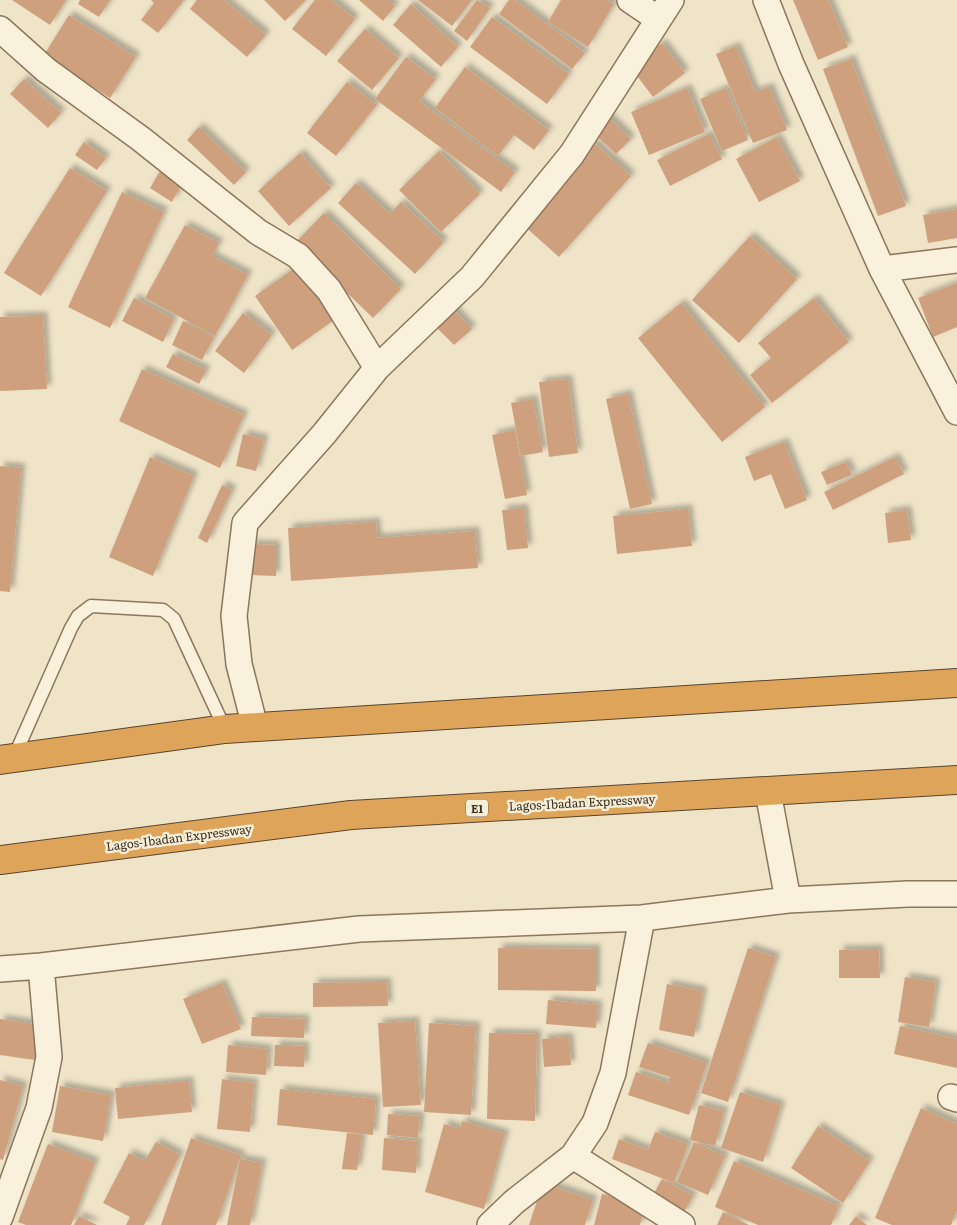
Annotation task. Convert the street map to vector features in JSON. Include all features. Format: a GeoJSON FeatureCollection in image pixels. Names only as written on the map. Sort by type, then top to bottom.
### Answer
{"type":"FeatureCollection","features":[{"type":"Feature","properties":{"kind":"highway"},"geometry":{"type":"LineString","coordinates":[[7,759],[255,726],[957,683]]}},
{"type":"Feature","properties":{"kind":"highway","name":"Lagos-Ibadan Expressway"},"geometry":{"type":"LineString","coordinates":[[0,860],[352,815],[957,780]]}},
{"type":"Feature","properties":{"kind":"street"},"geometry":{"type":"LineString","coordinates":[[255,726],[239,664],[234,616],[245,523],[324,434],[377,368],[472,277],[572,154],[664,10],[630,0]]}},
{"type":"Feature","properties":{"kind":"street"},"geometry":{"type":"LineString","coordinates":[[766,0],[791,64],[882,269],[957,412]]}},
{"type":"Feature","properties":{"kind":"street"},"geometry":{"type":"LineString","coordinates":[[0,29],[46,70],[141,139],[258,232],[298,256],[329,290],[377,368]]}},
{"type":"Feature","properties":{"kind":"street"},"geometry":{"type":"LineString","coordinates":[[882,269],[957,260]]}},
{"type":"Feature","properties":{"kind":"street"},"geometry":{"type":"LineString","coordinates":[[768,792],[788,900]]}},
{"type":"Feature","properties":{"kind":"street"},"geometry":{"type":"LineString","coordinates":[[0,969],[41,966],[359,929],[642,918],[788,900],[908,894],[957,894]]}},
{"type":"Feature","properties":{"kind":"street"},"geometry":{"type":"LineString","coordinates":[[490,1225],[514,1202],[573,1156],[595,1123],[613,1073],[642,918]]}},
{"type":"Feature","properties":{"kind":"street"},"geometry":{"type":"LineString","coordinates":[[0,1217],[38,1108],[49,1057],[41,966]]}},
{"type":"Feature","properties":{"kind":"street"},"geometry":{"type":"LineString","coordinates":[[573,1156],[682,1225]]}},
{"type":"Feature","properties":{"kind":"lane"},"geometry":{"type":"LineString","coordinates":[[7,759],[78,616],[91,606],[164,610],[174,619],[225,729]]}},
{"type":"Feature","properties":{"kind":"building"},"geometry":{"type":"Polygon","coordinates":[[[12,0],[66,0],[50,25],[12,0]]]}},
{"type":"Feature","properties":{"kind":"building"},"geometry":{"type":"Polygon","coordinates":[[[80,0],[110,0],[99,17],[78,4],[80,0]]]}},
{"type":"Feature","properties":{"kind":"building"},"geometry":{"type":"Polygon","coordinates":[[[151,0],[184,0],[158,33],[141,20],[154,3],[151,0]]]}},
{"type":"Feature","properties":{"kind":"building"},"geometry":{"type":"Polygon","coordinates":[[[197,0],[224,0],[266,35],[247,57],[190,9],[197,0]]]}},
{"type":"Feature","properties":{"kind":"building"},"geometry":{"type":"Polygon","coordinates":[[[264,0],[306,0],[285,21],[264,0]]]}},
{"type":"Feature","properties":{"kind":"building"},"geometry":{"type":"Polygon","coordinates":[[[315,0],[332,0],[355,19],[326,56],[292,29],[315,0]]]}},
{"type":"Feature","properties":{"kind":"building"},"geometry":{"type":"Polygon","coordinates":[[[359,0],[388,0],[395,6],[383,21],[359,0]]]}},
{"type":"Feature","properties":{"kind":"building"},"geometry":{"type":"Polygon","coordinates":[[[418,0],[472,0],[452,26],[418,0]]]}},
{"type":"Feature","properties":{"kind":"building"},"geometry":{"type":"Polygon","coordinates":[[[477,0],[490,8],[467,41],[454,31],[477,0]]]}},
{"type":"Feature","properties":{"kind":"building"},"geometry":{"type":"Polygon","coordinates":[[[509,0],[515,0],[585,53],[572,69],[499,14],[509,0]]]}},
{"type":"Feature","properties":{"kind":"building"},"geometry":{"type":"Polygon","coordinates":[[[561,0],[607,0],[614,4],[588,47],[548,22],[561,0]]]}},
{"type":"Feature","properties":{"kind":"building"},"geometry":{"type":"Polygon","coordinates":[[[793,0],[828,0],[848,47],[818,60],[793,0]]]}},
{"type":"Feature","properties":{"kind":"building"},"geometry":{"type":"Polygon","coordinates":[[[411,4],[458,47],[441,67],[393,25],[411,4]]]}},
{"type":"Feature","properties":{"kind":"building"},"geometry":{"type":"Polygon","coordinates":[[[69,15],[136,57],[110,98],[44,55],[69,15]]]}},
{"type":"Feature","properties":{"kind":"building"},"geometry":{"type":"Polygon","coordinates":[[[492,17],[569,74],[547,104],[470,47],[492,17]]]}},
{"type":"Feature","properties":{"kind":"building"},"geometry":{"type":"Polygon","coordinates":[[[365,29],[399,58],[372,90],[337,61],[365,29]]]}},
{"type":"Feature","properties":{"kind":"building"},"geometry":{"type":"Polygon","coordinates":[[[662,43],[685,73],[653,97],[631,68],[662,43]]]}},
{"type":"Feature","properties":{"kind":"building"},"geometry":{"type":"Polygon","coordinates":[[[736,46],[755,92],[769,87],[787,130],[753,143],[716,54],[736,46]]]}},
{"type":"Feature","properties":{"kind":"building"},"geometry":{"type":"Polygon","coordinates":[[[406,57],[436,79],[419,101],[515,172],[501,192],[375,99],[406,57]]]}},
{"type":"Feature","properties":{"kind":"building"},"geometry":{"type":"Polygon","coordinates":[[[851,59],[906,206],[878,216],[823,69],[851,59]]]}},
{"type":"Feature","properties":{"kind":"building"},"geometry":{"type":"Polygon","coordinates":[[[465,67],[549,130],[534,150],[514,135],[498,156],[435,108],[465,67]]]}},
{"type":"Feature","properties":{"kind":"building"},"geometry":{"type":"Polygon","coordinates":[[[24,79],[61,113],[48,128],[10,94],[24,79]]]}},
{"type":"Feature","properties":{"kind":"building"},"geometry":{"type":"Polygon","coordinates":[[[347,82],[377,105],[336,156],[307,133],[347,82]]]}},
{"type":"Feature","properties":{"kind":"building"},"geometry":{"type":"Polygon","coordinates":[[[687,88],[705,132],[649,155],[631,112],[687,88]]]}},
{"type":"Feature","properties":{"kind":"building"},"geometry":{"type":"Polygon","coordinates":[[[726,88],[748,140],[722,151],[700,99],[726,88]]]}},
{"type":"Feature","properties":{"kind":"building"},"geometry":{"type":"Polygon","coordinates":[[[607,116],[631,139],[616,154],[592,132],[607,116]]]}},
{"type":"Feature","properties":{"kind":"building"},"geometry":{"type":"Polygon","coordinates":[[[199,127],[246,172],[234,185],[187,140],[199,127]]]}},
{"type":"Feature","properties":{"kind":"building"},"geometry":{"type":"Polygon","coordinates":[[[709,134],[722,159],[670,186],[657,160],[709,134]]]}},
{"type":"Feature","properties":{"kind":"building"},"geometry":{"type":"Polygon","coordinates":[[[777,137],[800,181],[759,202],[736,159],[777,137]]]}},
{"type":"Feature","properties":{"kind":"building"},"geometry":{"type":"Polygon","coordinates":[[[84,142],[106,158],[97,170],[75,155],[84,142]]]}},
{"type":"Feature","properties":{"kind":"building"},"geometry":{"type":"Polygon","coordinates":[[[593,142],[631,176],[559,257],[522,224],[593,142]]]}},
{"type":"Feature","properties":{"kind":"building"},"geometry":{"type":"Polygon","coordinates":[[[439,151],[480,194],[441,232],[399,190],[439,151]]]}},
{"type":"Feature","properties":{"kind":"building"},"geometry":{"type":"Polygon","coordinates":[[[300,153],[331,188],[289,226],[258,191],[300,153]]]}},
{"type":"Feature","properties":{"kind":"building"},"geometry":{"type":"Polygon","coordinates":[[[70,168],[107,191],[41,296],[4,273],[70,168]]]}},
{"type":"Feature","properties":{"kind":"building"},"geometry":{"type":"Polygon","coordinates":[[[160,171],[182,184],[172,202],[150,188],[160,171]]]}},
{"type":"Feature","properties":{"kind":"building"},"geometry":{"type":"Polygon","coordinates":[[[356,183],[390,214],[401,202],[444,242],[415,274],[338,203],[356,183]]]}},
{"type":"Feature","properties":{"kind":"building"},"geometry":{"type":"Polygon","coordinates":[[[122,192],[164,212],[110,328],[68,307],[122,192]]]}},
{"type":"Feature","properties":{"kind":"building"},"geometry":{"type":"Polygon","coordinates":[[[957,209],[957,238],[928,243],[923,215],[957,209]]]}},
{"type":"Feature","properties":{"kind":"building"},"geometry":{"type":"Polygon","coordinates":[[[324,213],[401,289],[373,318],[295,243],[324,213]]]}},
{"type":"Feature","properties":{"kind":"building"},"geometry":{"type":"Polygon","coordinates":[[[185,225],[219,243],[212,256],[248,275],[215,336],[145,298],[185,225]]]}},
{"type":"Feature","properties":{"kind":"building"},"geometry":{"type":"Polygon","coordinates":[[[750,236],[797,279],[739,343],[692,300],[750,236]]]}},
{"type":"Feature","properties":{"kind":"building"},"geometry":{"type":"Polygon","coordinates":[[[296,267],[334,320],[292,350],[255,296],[296,267]]]}},
{"type":"Feature","properties":{"kind":"building"},"geometry":{"type":"Polygon","coordinates":[[[957,283],[957,327],[933,337],[918,298],[957,283]]]}},
{"type":"Feature","properties":{"kind":"building"},"geometry":{"type":"Polygon","coordinates":[[[134,298],[174,319],[163,342],[122,321],[134,298]]]}},
{"type":"Feature","properties":{"kind":"building"},"geometry":{"type":"Polygon","coordinates":[[[814,298],[849,342],[772,403],[750,375],[771,358],[758,343],[814,298]]]}},
{"type":"Feature","properties":{"kind":"building"},"geometry":{"type":"Polygon","coordinates":[[[681,303],[765,407],[722,442],[638,338],[681,303]]]}},
{"type":"Feature","properties":{"kind":"building"},"geometry":{"type":"Polygon","coordinates":[[[453,309],[472,329],[454,345],[435,326],[453,309]]]}},
{"type":"Feature","properties":{"kind":"building"},"geometry":{"type":"Polygon","coordinates":[[[243,313],[272,335],[244,373],[215,351],[243,313]]]}},
{"type":"Feature","properties":{"kind":"building"},"geometry":{"type":"Polygon","coordinates":[[[43,316],[47,389],[0,391],[0,317],[43,316]]]}},
{"type":"Feature","properties":{"kind":"building"},"geometry":{"type":"Polygon","coordinates":[[[183,321],[214,337],[202,360],[172,345],[183,321]]]}},
{"type":"Feature","properties":{"kind":"building"},"geometry":{"type":"Polygon","coordinates":[[[173,354],[206,370],[199,384],[166,367],[173,354]]]}},
{"type":"Feature","properties":{"kind":"building"},"geometry":{"type":"Polygon","coordinates":[[[142,369],[244,415],[220,468],[119,421],[142,369]]]}},
{"type":"Feature","properties":{"kind":"building"},"geometry":{"type":"Polygon","coordinates":[[[568,379],[578,453],[549,457],[539,382],[568,379]]]}},
{"type":"Feature","properties":{"kind":"building"},"geometry":{"type":"Polygon","coordinates":[[[628,394],[652,504],[630,509],[606,399],[628,394]]]}},
{"type":"Feature","properties":{"kind":"building"},"geometry":{"type":"Polygon","coordinates":[[[533,399],[543,452],[521,456],[511,403],[533,399]]]}},
{"type":"Feature","properties":{"kind":"building"},"geometry":{"type":"Polygon","coordinates":[[[515,430],[527,495],[505,499],[492,435],[515,430]]]}},
{"type":"Feature","properties":{"kind":"building"},"geometry":{"type":"Polygon","coordinates":[[[243,434],[264,439],[256,471],[236,466],[243,434]]]}},
{"type":"Feature","properties":{"kind":"building"},"geometry":{"type":"Polygon","coordinates":[[[784,442],[807,500],[785,509],[771,474],[754,481],[745,457],[784,442]]]}},
{"type":"Feature","properties":{"kind":"building"},"geometry":{"type":"Polygon","coordinates":[[[150,457],[194,476],[153,576],[109,557],[150,457]]]}},
{"type":"Feature","properties":{"kind":"building"},"geometry":{"type":"Polygon","coordinates":[[[895,457],[904,474],[833,510],[824,492],[895,457]]]}},
{"type":"Feature","properties":{"kind":"building"},"geometry":{"type":"Polygon","coordinates":[[[846,462],[852,475],[827,485],[821,472],[846,462]]]}},
{"type":"Feature","properties":{"kind":"building"},"geometry":{"type":"Polygon","coordinates":[[[0,466],[21,468],[10,592],[0,591],[0,466]]]}},
{"type":"Feature","properties":{"kind":"building"},"geometry":{"type":"Polygon","coordinates":[[[222,485],[232,490],[207,543],[198,538],[222,485]]]}},
{"type":"Feature","properties":{"kind":"building"},"geometry":{"type":"Polygon","coordinates":[[[524,508],[528,548],[507,550],[502,510],[524,508]]]}},
{"type":"Feature","properties":{"kind":"building"},"geometry":{"type":"Polygon","coordinates":[[[688,509],[692,546],[617,554],[613,516],[688,509]]]}},
{"type":"Feature","properties":{"kind":"building"},"geometry":{"type":"Polygon","coordinates":[[[907,510],[911,540],[888,543],[885,513],[907,510]]]}},
{"type":"Feature","properties":{"kind":"building"},"geometry":{"type":"Polygon","coordinates":[[[376,522],[377,538],[475,531],[478,568],[291,581],[288,528],[376,522]]]}},
{"type":"Feature","properties":{"kind":"building"},"geometry":{"type":"Polygon","coordinates":[[[251,544],[276,545],[276,576],[251,575],[251,544]]]}},
{"type":"Feature","properties":{"kind":"building"},"geometry":{"type":"Polygon","coordinates":[[[498,948],[596,949],[596,991],[498,990],[498,948]]]}},
{"type":"Feature","properties":{"kind":"building"},"geometry":{"type":"Polygon","coordinates":[[[748,948],[776,957],[728,1102],[701,1093],[748,948]]]}},
{"type":"Feature","properties":{"kind":"building"},"geometry":{"type":"Polygon","coordinates":[[[879,949],[880,978],[839,978],[839,950],[879,949]]]}},
{"type":"Feature","properties":{"kind":"building"},"geometry":{"type":"Polygon","coordinates":[[[905,977],[936,982],[929,1027],[898,1022],[905,977]]]}},
{"type":"Feature","properties":{"kind":"building"},"geometry":{"type":"Polygon","coordinates":[[[387,982],[388,1006],[313,1007],[313,983],[387,982]]]}},
{"type":"Feature","properties":{"kind":"building"},"geometry":{"type":"Polygon","coordinates":[[[222,983],[241,1029],[202,1044],[183,999],[222,983]]]}},
{"type":"Feature","properties":{"kind":"building"},"geometry":{"type":"Polygon","coordinates":[[[667,984],[703,991],[694,1037],[659,1030],[667,984]]]}},
{"type":"Feature","properties":{"kind":"building"},"geometry":{"type":"Polygon","coordinates":[[[548,1000],[598,1005],[596,1028],[546,1024],[548,1000]]]}},
{"type":"Feature","properties":{"kind":"building"},"geometry":{"type":"Polygon","coordinates":[[[252,1017],[305,1019],[304,1038],[251,1036],[252,1017]]]}},
{"type":"Feature","properties":{"kind":"building"},"geometry":{"type":"Polygon","coordinates":[[[0,1019],[40,1025],[35,1060],[0,1055],[0,1019]]]}},
{"type":"Feature","properties":{"kind":"building"},"geometry":{"type":"Polygon","coordinates":[[[415,1021],[421,1105],[383,1107],[378,1023],[415,1021]]]}},
{"type":"Feature","properties":{"kind":"building"},"geometry":{"type":"Polygon","coordinates":[[[429,1023],[476,1026],[471,1115],[424,1112],[429,1023]]]}},
{"type":"Feature","properties":{"kind":"building"},"geometry":{"type":"Polygon","coordinates":[[[900,1026],[957,1039],[957,1068],[894,1054],[900,1026]]]}},
{"type":"Feature","properties":{"kind":"building"},"geometry":{"type":"Polygon","coordinates":[[[489,1033],[537,1034],[535,1121],[487,1119],[489,1033]]]}},
{"type":"Feature","properties":{"kind":"building"},"geometry":{"type":"Polygon","coordinates":[[[569,1037],[571,1065],[544,1067],[542,1039],[569,1037]]]}},
{"type":"Feature","properties":{"kind":"building"},"geometry":{"type":"Polygon","coordinates":[[[648,1043],[707,1063],[689,1115],[628,1095],[636,1072],[668,1083],[670,1077],[639,1067],[648,1043]]]}},
{"type":"Feature","properties":{"kind":"building"},"geometry":{"type":"Polygon","coordinates":[[[228,1045],[268,1049],[266,1075],[226,1072],[228,1045]]]}},
{"type":"Feature","properties":{"kind":"building"},"geometry":{"type":"Polygon","coordinates":[[[275,1045],[305,1046],[304,1067],[274,1066],[275,1045]]]}},
{"type":"Feature","properties":{"kind":"building"},"geometry":{"type":"Polygon","coordinates":[[[222,1079],[254,1083],[250,1132],[217,1129],[222,1079]]]}},
{"type":"Feature","properties":{"kind":"building"},"geometry":{"type":"Polygon","coordinates":[[[0,1080],[23,1086],[3,1160],[0,1159],[0,1080]]]}},
{"type":"Feature","properties":{"kind":"building"},"geometry":{"type":"Polygon","coordinates":[[[189,1081],[192,1112],[118,1119],[115,1088],[189,1081]]]}},
{"type":"Feature","properties":{"kind":"building"},"geometry":{"type":"Polygon","coordinates":[[[60,1086],[111,1095],[103,1141],[52,1132],[60,1086]]]}},
{"type":"Feature","properties":{"kind":"building"},"geometry":{"type":"Polygon","coordinates":[[[280,1089],[376,1099],[373,1135],[277,1125],[280,1089]]]}},
{"type":"Feature","properties":{"kind":"building"},"geometry":{"type":"Polygon","coordinates":[[[740,1092],[781,1105],[763,1162],[721,1148],[740,1092]]]}},
{"type":"Feature","properties":{"kind":"building"},"geometry":{"type":"Polygon","coordinates":[[[699,1105],[724,1111],[715,1146],[690,1140],[699,1105]]]}},
{"type":"Feature","properties":{"kind":"building"},"geometry":{"type":"Polygon","coordinates":[[[921,1108],[957,1124],[957,1210],[951,1225],[892,1225],[875,1218],[921,1108]]]}},
{"type":"Feature","properties":{"kind":"building"},"geometry":{"type":"Polygon","coordinates":[[[388,1114],[420,1116],[418,1138],[387,1135],[388,1114]]]}},
{"type":"Feature","properties":{"kind":"building"},"geometry":{"type":"Polygon","coordinates":[[[462,1121],[505,1134],[484,1209],[425,1192],[444,1124],[460,1129],[462,1121]]]}},
{"type":"Feature","properties":{"kind":"building"},"geometry":{"type":"Polygon","coordinates":[[[818,1126],[870,1161],[843,1203],[791,1168],[818,1126]]]}},
{"type":"Feature","properties":{"kind":"building"},"geometry":{"type":"Polygon","coordinates":[[[655,1132],[688,1144],[674,1183],[612,1159],[619,1139],[648,1150],[655,1132]]]}},
{"type":"Feature","properties":{"kind":"building"},"geometry":{"type":"Polygon","coordinates":[[[347,1133],[362,1135],[357,1170],[342,1169],[347,1133]]]}},
{"type":"Feature","properties":{"kind":"building"},"geometry":{"type":"Polygon","coordinates":[[[191,1138],[241,1155],[216,1225],[161,1225],[191,1138]]]}},
{"type":"Feature","properties":{"kind":"building"},"geometry":{"type":"Polygon","coordinates":[[[384,1138],[418,1141],[416,1173],[382,1170],[384,1138]]]}},
{"type":"Feature","properties":{"kind":"building"},"geometry":{"type":"Polygon","coordinates":[[[156,1142],[180,1155],[144,1225],[126,1225],[130,1217],[103,1203],[129,1153],[145,1161],[156,1142]]]}},
{"type":"Feature","properties":{"kind":"building"},"geometry":{"type":"Polygon","coordinates":[[[694,1142],[725,1156],[708,1195],[677,1182],[694,1142]]]}},
{"type":"Feature","properties":{"kind":"building"},"geometry":{"type":"Polygon","coordinates":[[[48,1144],[95,1162],[71,1225],[26,1225],[18,1222],[48,1144]]]}},
{"type":"Feature","properties":{"kind":"building"},"geometry":{"type":"Polygon","coordinates":[[[240,1159],[262,1163],[250,1225],[227,1225],[240,1159]]]}},
{"type":"Feature","properties":{"kind":"building"},"geometry":{"type":"Polygon","coordinates":[[[734,1161],[839,1206],[831,1225],[758,1225],[715,1207],[734,1161]]]}},
{"type":"Feature","properties":{"kind":"building"},"geometry":{"type":"Polygon","coordinates":[[[662,1179],[693,1196],[683,1214],[652,1197],[662,1179]]]}},
{"type":"Feature","properties":{"kind":"building"},"geometry":{"type":"Polygon","coordinates":[[[543,1183],[593,1200],[585,1225],[529,1225],[543,1183]]]}},
{"type":"Feature","properties":{"kind":"building"},"geometry":{"type":"Polygon","coordinates":[[[602,1194],[645,1206],[640,1225],[594,1225],[602,1194]]]}},
{"type":"Feature","properties":{"kind":"building"},"geometry":{"type":"Polygon","coordinates":[[[723,1212],[749,1225],[717,1225],[723,1212]]]}},
{"type":"Feature","properties":{"kind":"building"},"geometry":{"type":"Polygon","coordinates":[[[79,1216],[97,1225],[74,1225],[79,1216]]]}},
{"type":"Feature","properties":{"kind":"building"},"geometry":{"type":"Polygon","coordinates":[[[856,1216],[867,1225],[849,1225],[856,1216]]]}}]}
